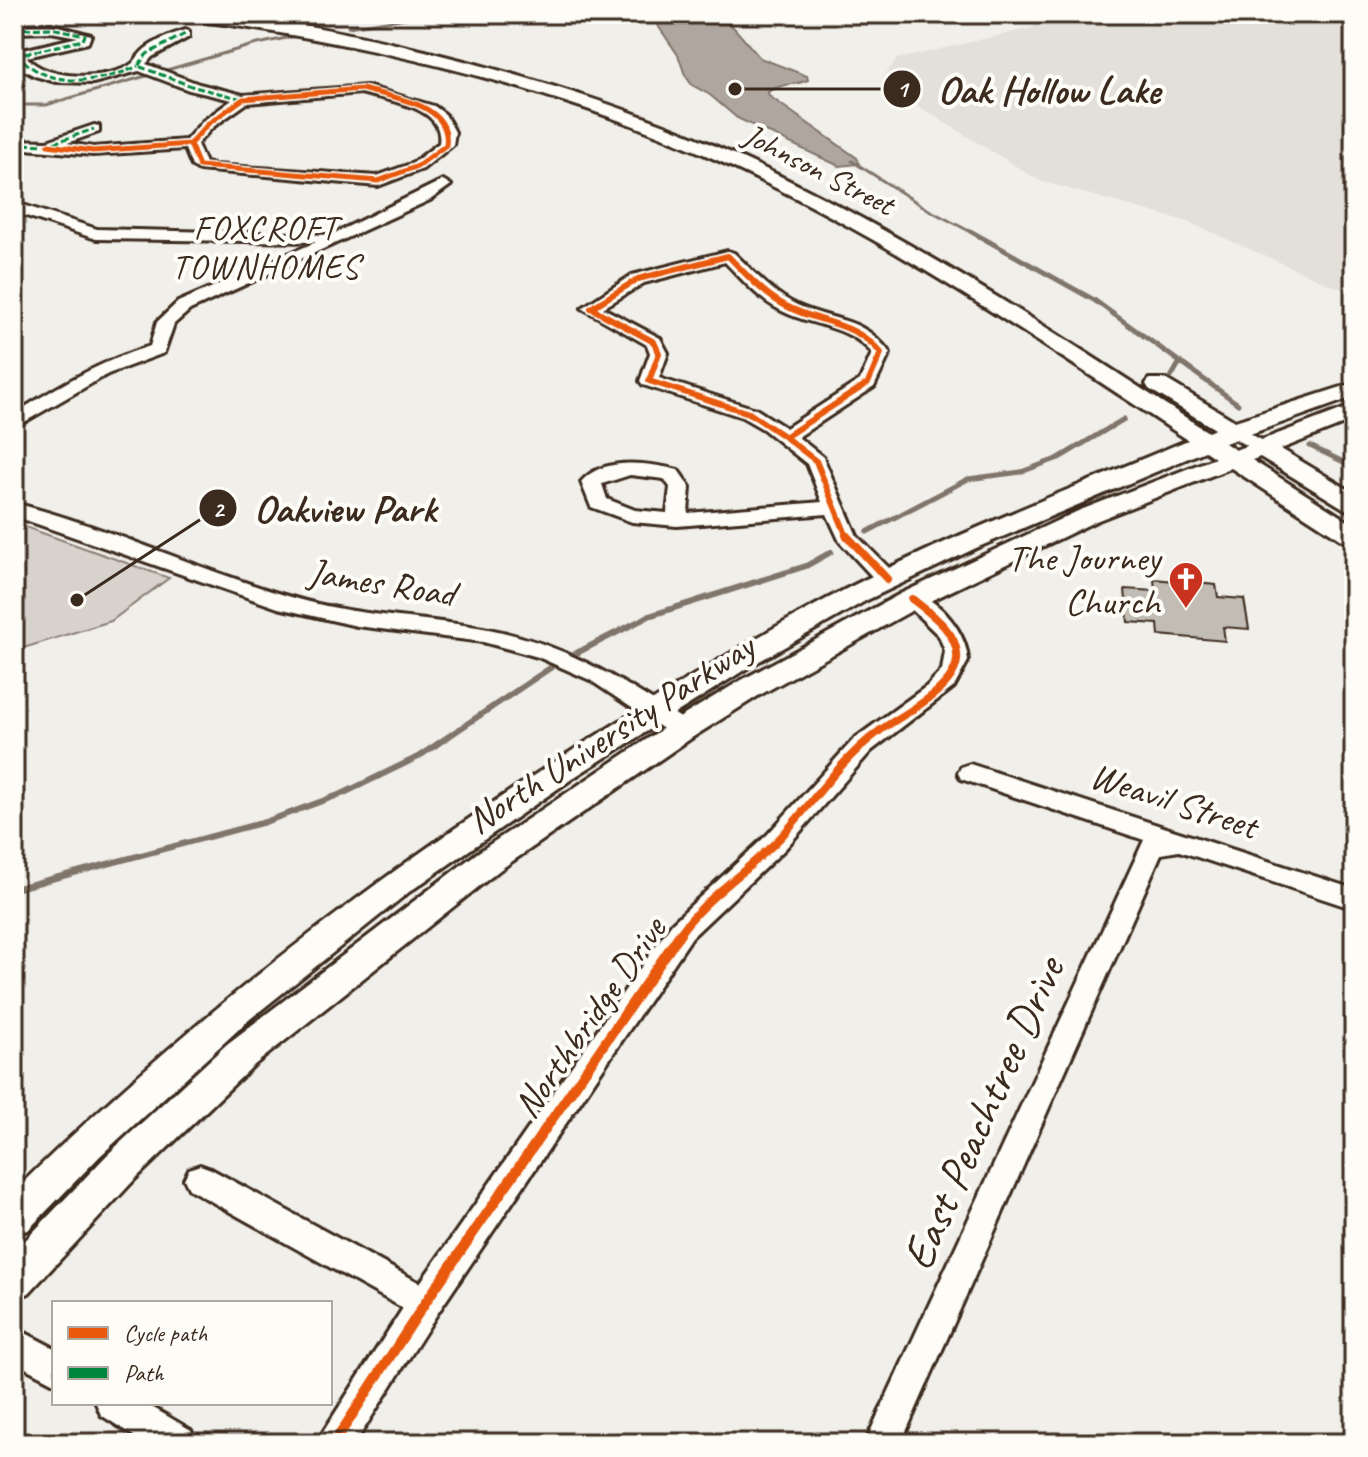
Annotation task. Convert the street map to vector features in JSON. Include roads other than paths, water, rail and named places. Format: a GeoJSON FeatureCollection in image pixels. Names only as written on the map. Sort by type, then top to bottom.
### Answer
{"type":"FeatureCollection","features":[{"type":"Feature","properties":{"kind":"main road","name":"Johnson Street"},"geometry":{"type":"LineString","coordinates":[[189,14],[332,36],[468,68],[563,96],[691,143],[797,192],[876,235],[1354,536]]}},
{"type":"Feature","properties":{"kind":"main road","name":"Johnson Street"},"geometry":{"type":"LineString","coordinates":[[254,14],[345,29],[497,65],[593,93],[695,131],[833,193],[962,266],[1105,353]]}},
{"type":"Feature","properties":{"kind":"main road"},"geometry":{"type":"LineString","coordinates":[[1144,376],[1234,431]]}},
{"type":"Feature","properties":{"kind":"main road","name":"North University Parkway"},"geometry":{"type":"LineString","coordinates":[[14,1280],[121,1167],[240,1055],[669,721],[733,664],[887,579],[1234,431],[1354,390]]}},
{"type":"Feature","properties":{"kind":"main road","name":"North University Parkway"},"geometry":{"type":"LineString","coordinates":[[14,1217],[99,1130],[270,980],[405,878],[517,799],[669,721],[748,689],[912,599],[1087,516],[1354,412]]}},
{"type":"Feature","properties":{"kind":"main road"},"geometry":{"type":"LineString","coordinates":[[1262,448],[1354,504]]}},
{"type":"Feature","properties":{"kind":"street"},"geometry":{"type":"LineString","coordinates":[[14,29],[51,28],[85,35],[83,40],[16,55],[41,74],[61,80],[151,71],[194,87],[243,99],[362,89],[429,109],[440,117],[448,132],[446,145],[418,166],[378,181],[199,166],[190,144]]}},
{"type":"Feature","properties":{"kind":"street"},"geometry":{"type":"LineString","coordinates":[[151,71],[147,54],[185,34]]}},
{"type":"Feature","properties":{"kind":"street"},"geometry":{"type":"LineString","coordinates":[[14,144],[93,151],[190,144],[208,124],[243,99]]}},
{"type":"Feature","properties":{"kind":"street"},"geometry":{"type":"LineString","coordinates":[[48,145],[94,129]]}},
{"type":"Feature","properties":{"kind":"street"},"geometry":{"type":"LineString","coordinates":[[14,422],[98,371],[124,358],[158,349],[166,322],[184,306],[425,197],[443,185]]}},
{"type":"Feature","properties":{"kind":"street"},"geometry":{"type":"LineString","coordinates":[[14,207],[96,234],[335,237]]}},
{"type":"Feature","properties":{"kind":"street"},"geometry":{"type":"LineString","coordinates":[[785,437],[868,383],[881,353],[869,336],[791,309],[772,298],[728,256],[638,279],[591,308],[654,342],[659,353],[649,381],[749,413],[816,461],[847,538],[887,579]]}},
{"type":"Feature","properties":{"kind":"street"},"geometry":{"type":"LineString","coordinates":[[1234,431],[1262,448]]}},
{"type":"Feature","properties":{"kind":"street"},"geometry":{"type":"LineString","coordinates":[[677,520],[835,507]]}},
{"type":"Feature","properties":{"kind":"street","name":"James Road"},"geometry":{"type":"LineString","coordinates":[[14,509],[286,603],[357,619],[484,635],[531,647],[589,670],[669,721]]}},
{"type":"Feature","properties":{"kind":"street","name":"Northbridge Drive"},"geometry":{"type":"LineString","coordinates":[[334,1443],[425,1303],[698,910],[775,843],[875,734],[949,680],[957,661],[952,637],[939,620],[912,599]]}},
{"type":"Feature","properties":{"kind":"street","name":"Weavil Street"},"geometry":{"type":"LineString","coordinates":[[970,773],[1354,899]]}},
{"type":"Feature","properties":{"kind":"street","name":"East Peachtree Drive"},"geometry":{"type":"LineString","coordinates":[[883,1443],[1150,849],[1155,844],[1179,842]]}},
{"type":"Feature","properties":{"kind":"street"},"geometry":{"type":"LineString","coordinates":[[200,1179],[425,1303]]}},
{"type":"Feature","properties":{"kind":"street"},"geometry":{"type":"LineString","coordinates":[[14,1343],[52,1366]]}},
{"type":"Feature","properties":{"kind":"street"},"geometry":{"type":"LineString","coordinates":[[116,1405],[178,1443]]}},
{"type":"Feature","properties":{"kind":"waterway"},"geometry":{"type":"LineString","coordinates":[[348,27],[432,14]]}},
{"type":"Feature","properties":{"kind":"waterway"},"geometry":{"type":"LineString","coordinates":[[14,105],[46,105],[253,45],[296,36]]}},
{"type":"Feature","properties":{"kind":"waterway"},"geometry":{"type":"LineString","coordinates":[[852,161],[927,209],[973,233]]}},
{"type":"Feature","properties":{"kind":"waterway"},"geometry":{"type":"LineString","coordinates":[[970,231],[1094,300],[1180,362]]}},
{"type":"Feature","properties":{"kind":"waterway"},"geometry":{"type":"LineString","coordinates":[[1170,379],[1180,362]]}},
{"type":"Feature","properties":{"kind":"waterway"},"geometry":{"type":"LineString","coordinates":[[1180,362],[1238,404]]}},
{"type":"Feature","properties":{"kind":"waterway"},"geometry":{"type":"LineString","coordinates":[[867,532],[968,479],[1021,472],[1059,458],[1124,419]]}},
{"type":"Feature","properties":{"kind":"waterway"},"geometry":{"type":"LineString","coordinates":[[1310,446],[1354,467]]}},
{"type":"Feature","properties":{"kind":"waterway"},"geometry":{"type":"LineString","coordinates":[[14,889],[265,822],[344,793],[418,757],[559,662],[649,616],[806,566],[831,552]]}},
{"type":"Feature","properties":{"kind":"place","name":"Oak Hollow Lake"},"geometry":{"type":"Point","coordinates":[735,89]}},
{"type":"Feature","properties":{"kind":"place","name":"Oakview Park"},"geometry":{"type":"Point","coordinates":[77,600]}},
{"type":"Feature","properties":{"kind":"place","name":"The Journey Church"},"geometry":{"type":"Point","coordinates":[1186,610]}},
{"type":"Feature","properties":{"kind":"district","name":"FOXCROFT TOWNHOMES"},"geometry":{"type":"Point","coordinates":[266,246]}}]}
